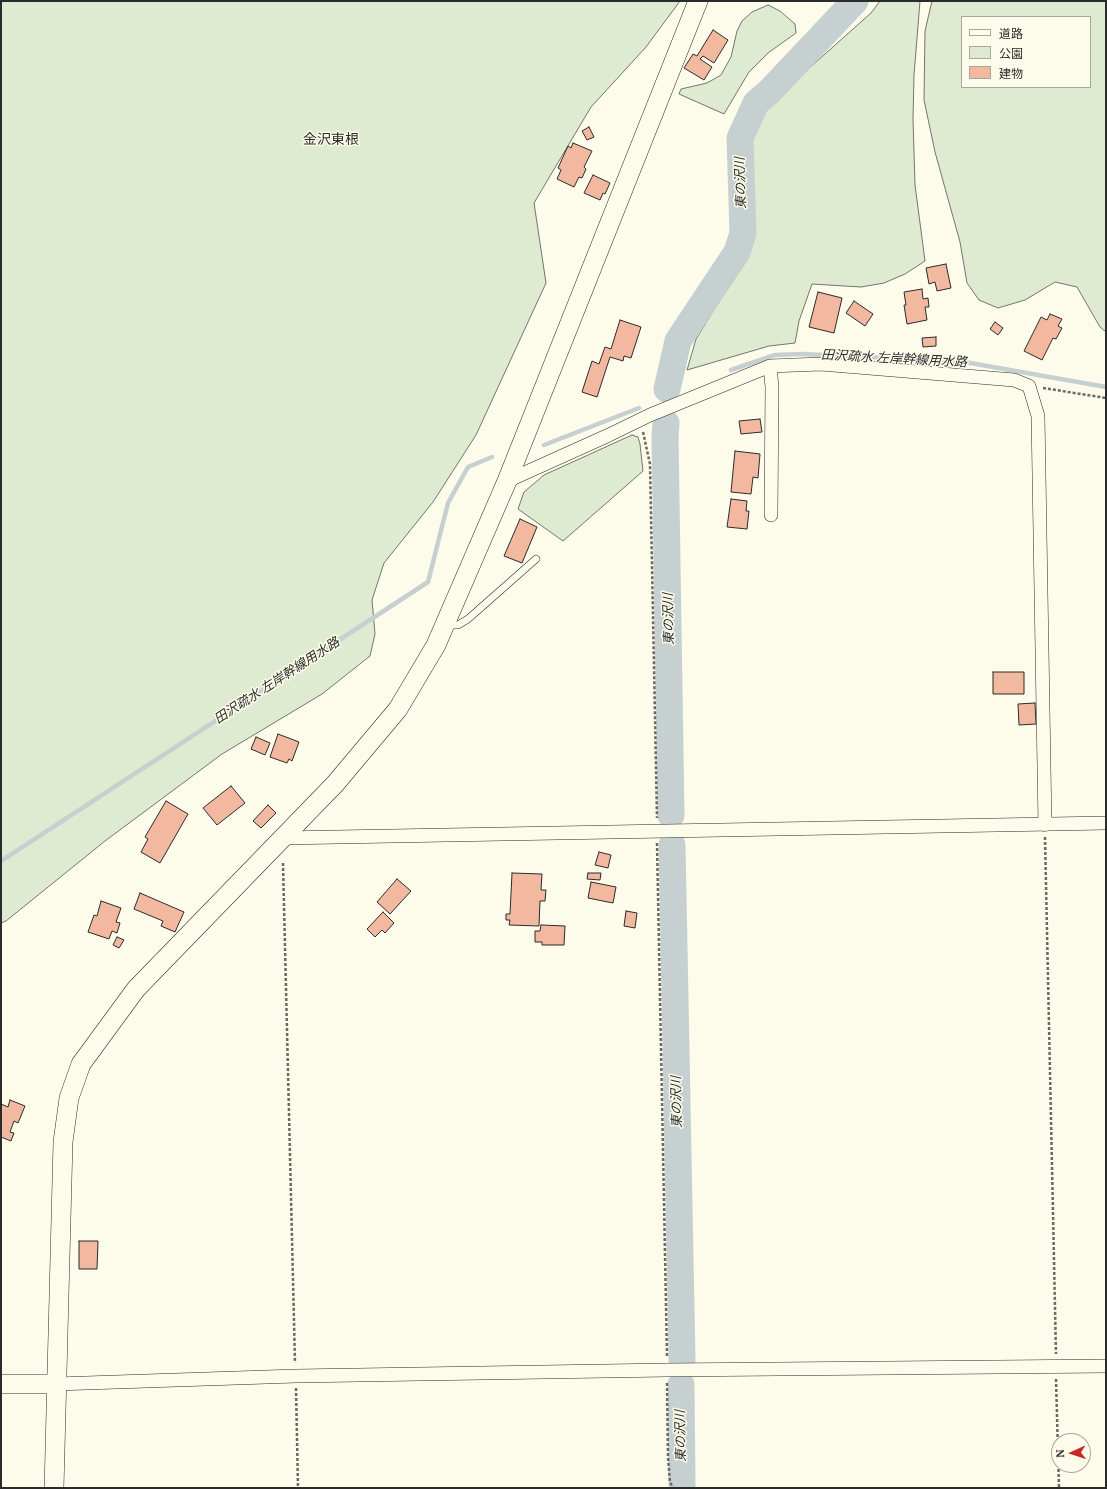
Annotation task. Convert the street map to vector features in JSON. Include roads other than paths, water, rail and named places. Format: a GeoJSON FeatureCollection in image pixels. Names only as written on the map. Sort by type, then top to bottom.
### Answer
{"type":"FeatureCollection","features":[{"type":"Feature","properties":{"kind":"street"},"geometry":{"type":"LineString","coordinates":[[54,1488],[63,1142],[69,1098],[81,1064],[136,989],[336,784],[398,709],[436,645],[507,481],[698,1]]}},
{"type":"Feature","properties":{"kind":"street"},"geometry":{"type":"LineString","coordinates":[[507,481],[641,420],[770,366],[821,364],[1014,380],[1029,386],[1038,416],[1045,825]]}},
{"type":"Feature","properties":{"kind":"street"},"geometry":{"type":"LineString","coordinates":[[770,366],[772,387],[771,515]]}},
{"type":"Feature","properties":{"kind":"street"},"geometry":{"type":"LineString","coordinates":[[282,838],[1106,823]]}},
{"type":"Feature","properties":{"kind":"street"},"geometry":{"type":"LineString","coordinates":[[1,1384],[56,1384],[296,1376],[667,1370],[1106,1366]]}},
{"type":"Feature","properties":{"kind":"lane"},"geometry":{"type":"LineString","coordinates":[[445,625],[458,624],[468,619],[536,559]]}},
{"type":"Feature","properties":{"kind":"waterway","name":"東の沢川"},"geometry":{"type":"LineString","coordinates":[[667,389],[678,341],[737,252],[743,233],[740,138],[756,103],[770,91],[855,1]]}},
{"type":"Feature","properties":{"kind":"waterway","name":"田沢疏水 左岸幹線用水路"},"geometry":{"type":"LineString","coordinates":[[731,370],[775,355],[801,354],[959,361],[1106,387]]}},
{"type":"Feature","properties":{"kind":"waterway","name":"田沢疏水 左岸幹線用水路"},"geometry":{"type":"LineString","coordinates":[[544,445],[639,408]]}},
{"type":"Feature","properties":{"kind":"waterway","name":"東の沢川"},"geometry":{"type":"LineString","coordinates":[[666,423],[671,815]]}},
{"type":"Feature","properties":{"kind":"waterway","name":"田沢疏水 左岸幹線用水路"},"geometry":{"type":"LineString","coordinates":[[1,861],[428,582],[448,503],[468,467],[492,457]]}},
{"type":"Feature","properties":{"kind":"waterway","name":"東の沢川"},"geometry":{"type":"LineString","coordinates":[[672,845],[682,1360]]}},
{"type":"Feature","properties":{"kind":"waterway","name":"東の沢川"},"geometry":{"type":"LineString","coordinates":[[681,1385],[682,1488]]}},
{"type":"Feature","properties":{"kind":"district","name":"金沢東根"},"geometry":{"type":"Point","coordinates":[331,140]}}]}
